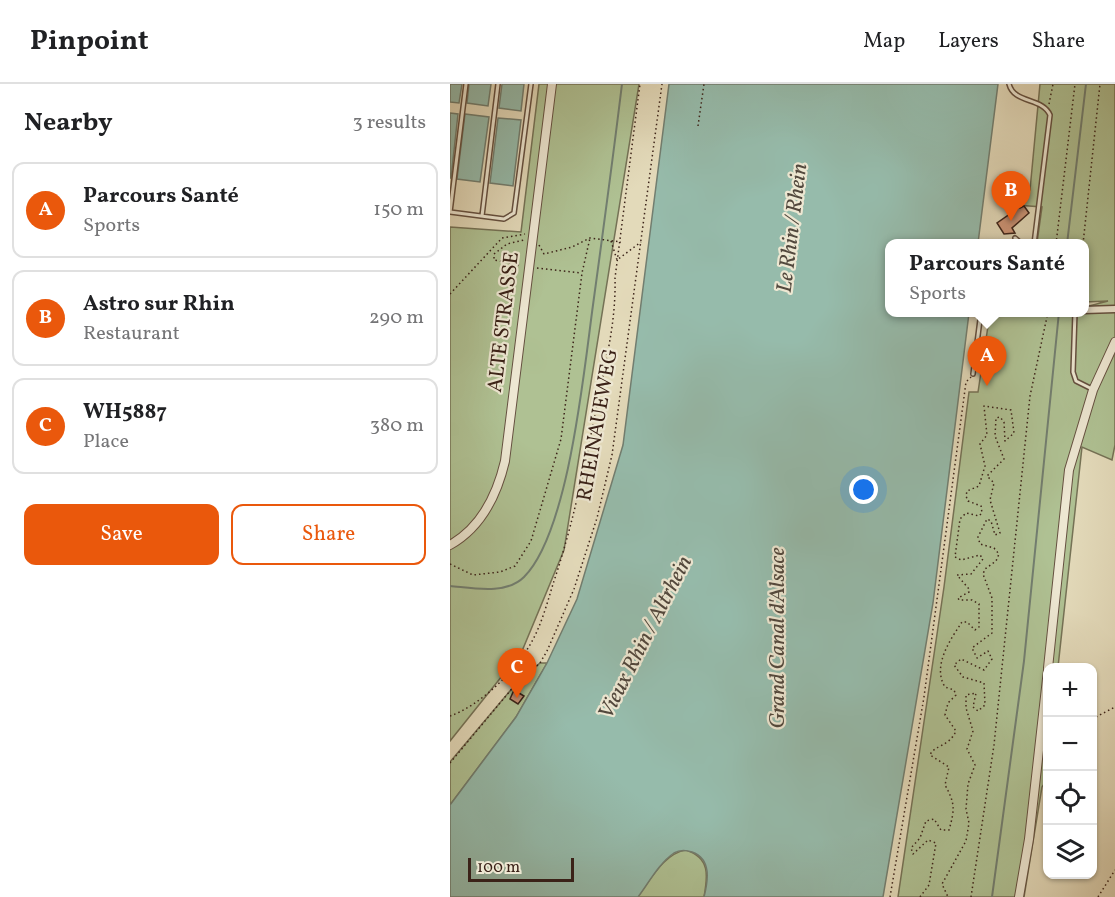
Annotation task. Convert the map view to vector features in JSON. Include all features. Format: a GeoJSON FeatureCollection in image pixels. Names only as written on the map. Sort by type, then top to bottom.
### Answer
{"type":"FeatureCollection","features":[{"type":"Feature","properties":{"kind":"street","name":"ALTE STRASSE"},"geometry":{"type":"LineString","coordinates":[[450,545],[466,533],[487,510],[501,480],[552,84]]}},
{"type":"Feature","properties":{"kind":"street"},"geometry":{"type":"LineString","coordinates":[[1089,311],[1115,309]]}},
{"type":"Feature","properties":{"kind":"street"},"geometry":{"type":"LineString","coordinates":[[1049,663],[1069,470],[1093,390],[1115,342]]}},
{"type":"Feature","properties":{"kind":"street"},"geometry":{"type":"LineString","coordinates":[[1019,897],[1029,839],[1043,714]]}},
{"type":"Feature","properties":{"kind":"lane"},"geometry":{"type":"LineString","coordinates":[[466,84],[450,212],[504,219],[514,213],[531,84]]}},
{"type":"Feature","properties":{"kind":"lane"},"geometry":{"type":"LineString","coordinates":[[482,216],[498,84]]}},
{"type":"Feature","properties":{"kind":"lane"},"geometry":{"type":"LineString","coordinates":[[1009,84],[1014,93],[1048,110],[1050,124],[1035,239]]}},
{"type":"Feature","properties":{"kind":"lane"},"geometry":{"type":"LineString","coordinates":[[973,374],[980,317]]}},
{"type":"Feature","properties":{"kind":"lane"},"geometry":{"type":"LineString","coordinates":[[1076,317],[1073,372],[1076,381],[1093,390]]}},
{"type":"Feature","properties":{"kind":"path"},"geometry":{"type":"LineString","coordinates":[[450,716],[471,707],[494,688],[527,651],[538,630],[566,543],[585,473],[612,330],[617,260],[640,84]]}},
{"type":"Feature","properties":{"kind":"path","name":"RHEINAUEWEG"},"geometry":{"type":"LineString","coordinates":[[450,763],[515,685],[540,663],[574,589],[597,518],[612,455],[662,84]]}},
{"type":"Feature","properties":{"kind":"path"},"geometry":{"type":"LineString","coordinates":[[698,126],[704,84]]}},
{"type":"Feature","properties":{"kind":"path"},"geometry":{"type":"LineString","coordinates":[[1048,110],[1053,84]]}},
{"type":"Feature","properties":{"kind":"path"},"geometry":{"type":"LineString","coordinates":[[1056,239],[1075,84]]}},
{"type":"Feature","properties":{"kind":"path"},"geometry":{"type":"LineString","coordinates":[[1083,239],[1100,84]]}},
{"type":"Feature","properties":{"kind":"path"},"geometry":{"type":"LineString","coordinates":[[450,294],[502,238],[526,234]]}},
{"type":"Feature","properties":{"kind":"path"},"geometry":{"type":"LineString","coordinates":[[537,242],[544,254],[590,238],[621,242]]}},
{"type":"Feature","properties":{"kind":"path"},"geometry":{"type":"LineString","coordinates":[[450,564],[473,575],[500,572],[515,566],[531,541],[561,439],[582,273],[590,238]]}},
{"type":"Feature","properties":{"kind":"path"},"geometry":{"type":"LineString","coordinates":[[519,265],[498,262],[494,260],[494,254],[507,244],[525,240]]}},
{"type":"Feature","properties":{"kind":"path"},"geometry":{"type":"LineString","coordinates":[[611,240],[617,260]]}},
{"type":"Feature","properties":{"kind":"path"},"geometry":{"type":"LineString","coordinates":[[617,260],[641,242]]}},
{"type":"Feature","properties":{"kind":"path"},"geometry":{"type":"LineString","coordinates":[[537,268],[582,273]]}},
{"type":"Feature","properties":{"kind":"path"},"geometry":{"type":"LineString","coordinates":[[971,897],[994,745],[1030,396],[1047,317]]}},
{"type":"Feature","properties":{"kind":"path"},"geometry":{"type":"LineString","coordinates":[[890,897],[933,640],[966,382],[973,374]]}},
{"type":"Feature","properties":{"kind":"path"},"geometry":{"type":"LineString","coordinates":[[920,897],[929,885],[936,843],[928,840],[913,854],[911,848],[920,838],[926,820],[934,819],[941,830],[949,830],[954,806],[953,796],[945,784],[949,767],[930,755],[933,749],[951,741],[956,731],[945,715],[948,703],[956,694],[954,690],[943,684],[941,670],[944,652],[962,622],[967,622],[975,630],[979,627],[980,622],[979,603],[958,598],[969,592],[969,589],[957,575],[971,574],[983,559],[980,555],[961,560],[956,557],[960,519],[966,513],[979,516],[982,513],[981,506],[968,501],[966,496],[968,491],[979,486],[985,466],[980,444],[987,435],[984,406],[1006,407],[1011,410],[1014,433],[1005,441],[1004,422],[1000,417],[996,418],[995,436],[1004,459],[987,476],[990,482],[994,483],[990,500],[1000,533],[995,535],[991,521],[987,519],[978,537],[981,544],[994,548],[999,554],[996,561],[985,569],[983,574],[992,598],[992,633],[972,648],[977,658],[988,651],[992,659],[984,670],[961,659],[954,665],[963,677],[984,683],[986,700],[985,705],[978,711],[973,707],[976,693],[966,695],[966,708],[973,731],[967,749],[975,765],[968,784],[966,841],[942,884],[948,897]]}},
{"type":"Feature","properties":{"kind":"path"},"geometry":{"type":"LineString","coordinates":[[1096,717],[1115,707]]}},
{"type":"Feature","properties":{"kind":"path"},"geometry":{"type":"LineString","coordinates":[[1098,897],[1115,870]]}},
{"type":"Feature","properties":{"kind":"shaded area"},"geometry":{"type":"Polygon","coordinates":[[[539,84],[639,84],[564,550],[522,651],[450,741],[450,227],[521,232],[539,84]]]}},
{"type":"Feature","properties":{"kind":"shaded area"},"geometry":{"type":"Polygon","coordinates":[[[1040,84],[1115,84],[1115,445],[1112,460],[1082,447],[1058,663],[1043,663],[1043,786],[1024,897],[898,897],[944,587],[969,392],[978,392],[989,317],[1089,317],[1089,306],[1108,301],[1089,302],[1089,239],[1038,239],[1042,207],[1003,204],[1004,188],[1030,190],[1040,84]]]}},
{"type":"Feature","properties":{"kind":"shaded area"},"geometry":{"type":"Polygon","coordinates":[[[540,663],[547,663],[516,717],[450,805],[450,762],[515,685],[540,663]]]}},
{"type":"Feature","properties":{"kind":"shaded area"},"geometry":{"type":"Polygon","coordinates":[[[686,850],[700,858],[706,868],[704,897],[637,897],[664,862],[678,852],[686,850]]]}},
{"type":"Feature","properties":{"kind":"water"},"geometry":{"type":"Polygon","coordinates":[[[450,84],[462,84],[459,103],[450,102],[450,84]]]}},
{"type":"Feature","properties":{"kind":"water"},"geometry":{"type":"Polygon","coordinates":[[[469,84],[491,84],[488,106],[467,103],[469,84]]]}},
{"type":"Feature","properties":{"kind":"water"},"geometry":{"type":"Polygon","coordinates":[[[502,84],[524,84],[521,111],[499,108],[502,84]]]}},
{"type":"Feature","properties":{"kind":"water"},"geometry":{"type":"Polygon","coordinates":[[[669,84],[998,84],[979,239],[885,239],[885,317],[969,317],[933,603],[883,897],[704,897],[707,884],[706,865],[698,855],[692,852],[678,851],[663,862],[638,897],[450,897],[450,805],[516,717],[547,663],[577,599],[623,445],[669,84]]]}},
{"type":"Feature","properties":{"kind":"water"},"geometry":{"type":"Polygon","coordinates":[[[450,113],[458,114],[451,178],[450,178],[450,113]]]}},
{"type":"Feature","properties":{"kind":"water"},"geometry":{"type":"Polygon","coordinates":[[[465,114],[489,117],[480,182],[457,179],[465,114]]]}},
{"type":"Feature","properties":{"kind":"water"},"geometry":{"type":"Polygon","coordinates":[[[498,118],[521,120],[513,186],[490,183],[498,118]]]}},
{"type":"Feature","properties":{"kind":"building"},"geometry":{"type":"Polygon","coordinates":[[[1014,200],[1020,208],[1024,206],[1029,213],[1012,228],[1015,233],[1004,234],[997,223],[1014,211],[1009,204],[1014,200]]]}},
{"type":"Feature","properties":{"kind":"building"},"geometry":{"type":"Polygon","coordinates":[[[514,690],[524,696],[518,704],[510,699],[514,690]]]}},
{"type":"Feature","properties":{"kind":"waterway"},"geometry":{"type":"LineString","coordinates":[[450,586],[489,589],[517,583],[540,555],[552,525],[563,488],[579,408],[622,84]]}},
{"type":"Feature","properties":{"kind":"waterway"},"geometry":{"type":"LineString","coordinates":[[1068,239],[1086,84]]}},
{"type":"Feature","properties":{"kind":"waterway"},"geometry":{"type":"LineString","coordinates":[[992,897],[1024,661],[1058,317]]}},
{"type":"Feature","properties":{"kind":"place","name":"Astro sur Rhin"},"geometry":{"type":"Point","coordinates":[1011,221]}},
{"type":"Feature","properties":{"kind":"place","name":"Parcours Santé"},"geometry":{"type":"Point","coordinates":[987,386]}},
{"type":"Feature","properties":{"kind":"place","name":"WH5887"},"geometry":{"type":"Point","coordinates":[517,698]}},
{"type":"Feature","properties":{"kind":"water label","name":"Le Rhin / Rhein"},"geometry":{"type":"Point","coordinates":[793,228]}},
{"type":"Feature","properties":{"kind":"water label","name":"Vieux Rhin / Altrhein"},"geometry":{"type":"Point","coordinates":[646,638]}},
{"type":"Feature","properties":{"kind":"water label","name":"Grand Canal d'Alsace"},"geometry":{"type":"Point","coordinates":[778,638]}}]}
